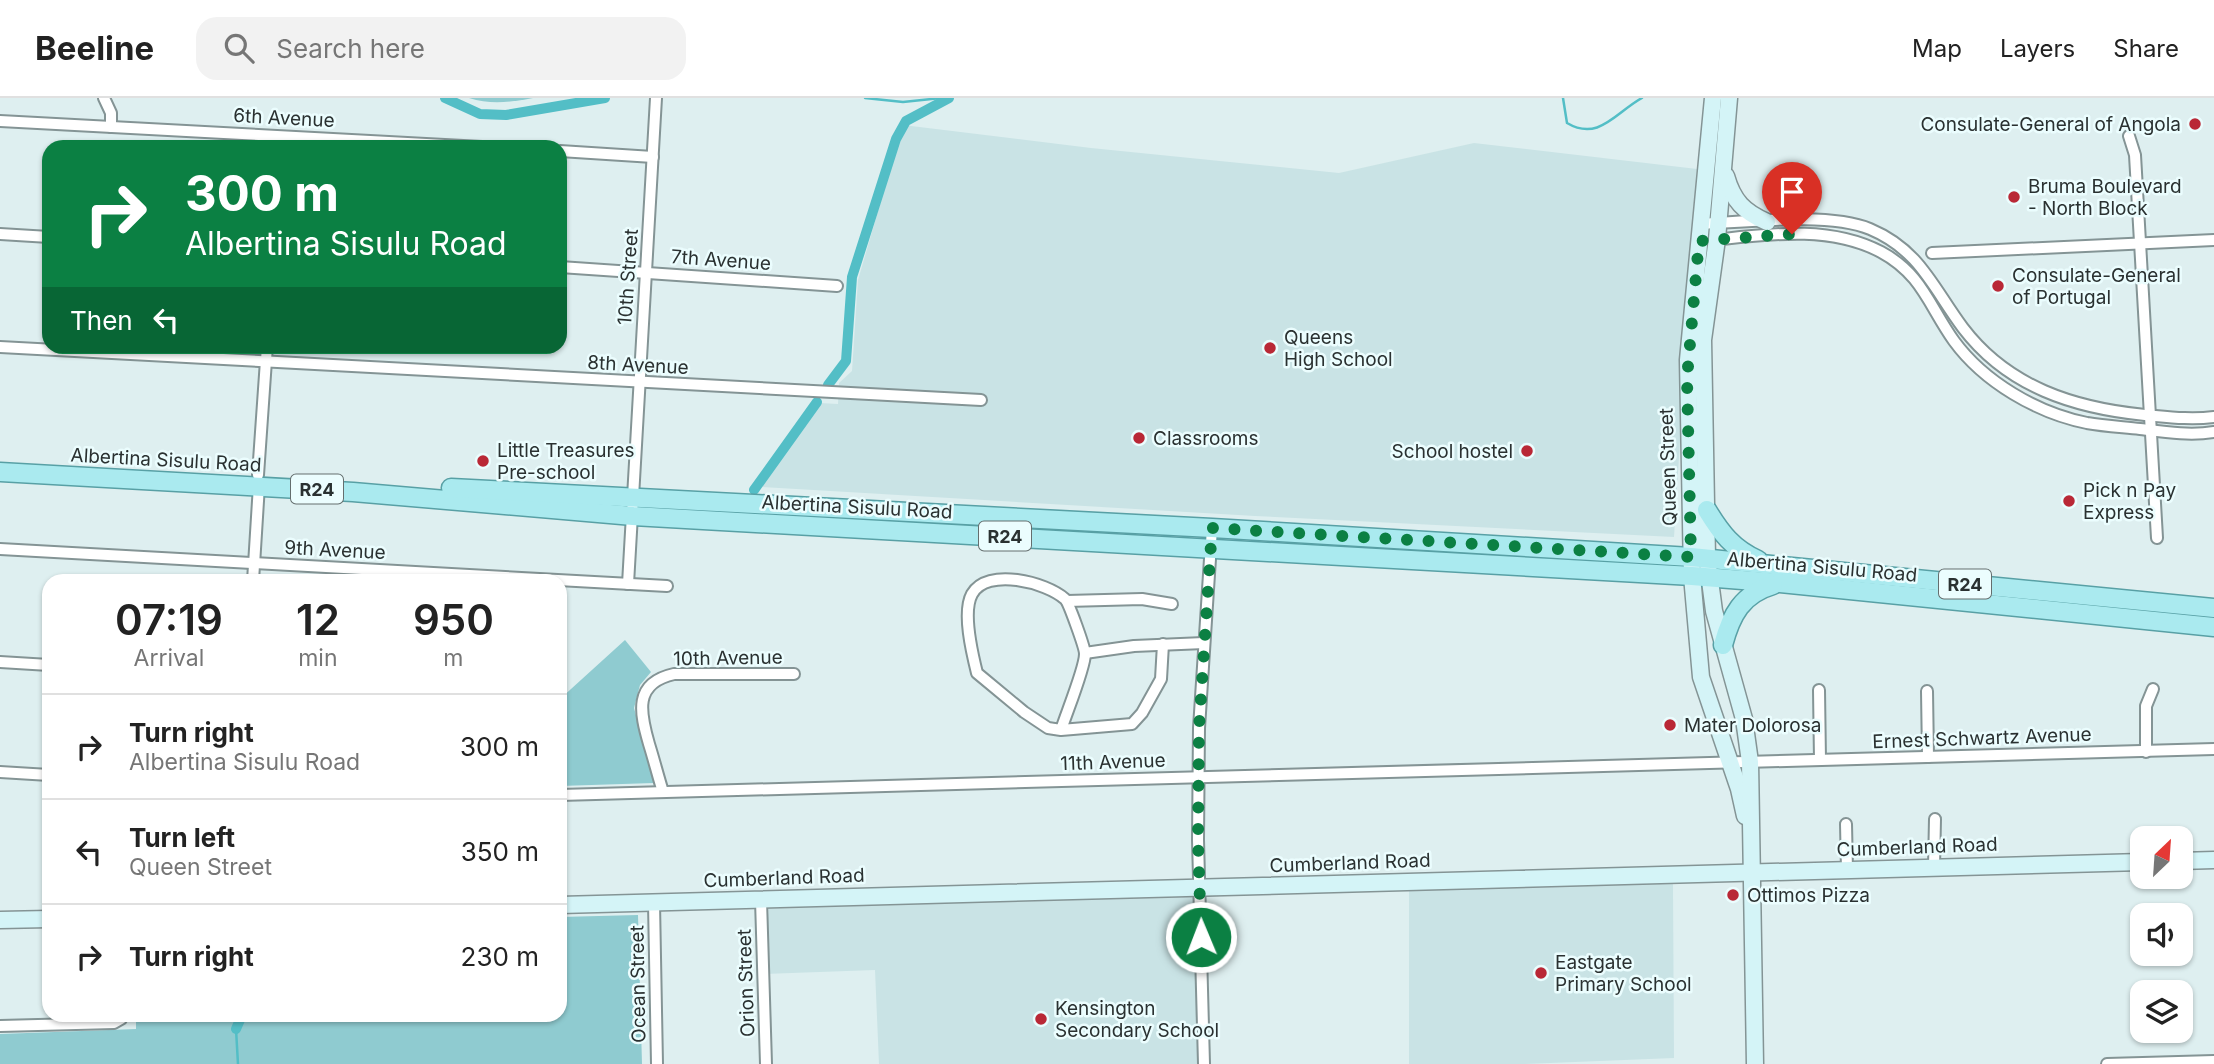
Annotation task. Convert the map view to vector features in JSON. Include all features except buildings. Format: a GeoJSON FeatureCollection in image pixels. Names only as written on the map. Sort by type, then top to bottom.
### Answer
{"type":"FeatureCollection","features":[{"type":"Feature","properties":{"kind":"main road","name":"Queen Street"},"geometry":{"type":"LineString","coordinates":[[1713,98],[1687,378],[1700,577],[1701,677],[1749,828]]}},
{"type":"Feature","properties":{"kind":"main road","name":"Queen Street"},"geometry":{"type":"LineString","coordinates":[[1699,558],[1707,510],[1703,340],[1718,231],[1729,98]]}},
{"type":"Feature","properties":{"kind":"main road"},"geometry":{"type":"LineString","coordinates":[[1724,167],[1731,192],[1740,206],[1748,214],[1767,222]]}},
{"type":"Feature","properties":{"kind":"main road","name":"Albertina Sisulu Road"},"geometry":{"type":"LineString","coordinates":[[0,461],[1210,548],[1700,577],[1776,574],[2214,608]]}},
{"type":"Feature","properties":{"kind":"main road","name":"Albertina Sisulu Road"},"geometry":{"type":"LineString","coordinates":[[0,472],[259,480]]}},
{"type":"Feature","properties":{"kind":"main road","name":"Albertina Sisulu Road"},"geometry":{"type":"LineString","coordinates":[[634,508],[1212,528],[1699,558],[1776,574],[2214,627]]}},
{"type":"Feature","properties":{"kind":"main road"},"geometry":{"type":"LineString","coordinates":[[1707,510],[1722,534],[1735,548],[1776,574],[1764,587],[1744,601],[1732,616],[1723,645]]}},
{"type":"Feature","properties":{"kind":"main road","name":"Queen Street"},"geometry":{"type":"LineString","coordinates":[[1700,577],[1714,611],[1744,719],[1750,762],[1755,1064]]}},
{"type":"Feature","properties":{"kind":"main road"},"geometry":{"type":"LineString","coordinates":[[2193,861],[2214,860]]}},
{"type":"Feature","properties":{"kind":"main road","name":"Cumberland Road"},"geometry":{"type":"LineString","coordinates":[[567,905],[2130,862]]}},
{"type":"Feature","properties":{"kind":"main road"},"geometry":{"type":"LineString","coordinates":[[0,920],[42,919]]}},
{"type":"Feature","properties":{"kind":"street"},"geometry":{"type":"LineString","coordinates":[[104,98],[111,113],[111,127]]}},
{"type":"Feature","properties":{"kind":"street","name":"10th Street"},"geometry":{"type":"LineString","coordinates":[[628,584],[656,98]]}},
{"type":"Feature","properties":{"kind":"street","name":"6th Avenue"},"geometry":{"type":"LineString","coordinates":[[0,121],[266,140]]}},
{"type":"Feature","properties":{"kind":"street"},"geometry":{"type":"LineString","coordinates":[[2129,136],[2135,155],[2157,538]]}},
{"type":"Feature","properties":{"kind":"street"},"geometry":{"type":"LineString","coordinates":[[567,151],[653,157]]}},
{"type":"Feature","properties":{"kind":"street"},"geometry":{"type":"LineString","coordinates":[[1700,232],[1767,222],[1834,221],[1858,225],[1895,242],[1916,260],[1963,328],[2007,370],[2032,386],[2064,400],[2126,413],[2186,419],[2214,417]]}},
{"type":"Feature","properties":{"kind":"street"},"geometry":{"type":"LineString","coordinates":[[1700,232],[1822,235],[1859,243],[1879,251],[1901,265],[1929,297],[1954,340],[1990,377],[2043,409],[2088,423],[2151,430],[2214,432]]}},
{"type":"Feature","properties":{"kind":"street"},"geometry":{"type":"LineString","coordinates":[[0,234],[42,237]]}},
{"type":"Feature","properties":{"kind":"street"},"geometry":{"type":"LineString","coordinates":[[1932,253],[2214,240]]}},
{"type":"Feature","properties":{"kind":"street","name":"7th Avenue"},"geometry":{"type":"LineString","coordinates":[[567,267],[837,286]]}},
{"type":"Feature","properties":{"kind":"street","name":"8th Avenue"},"geometry":{"type":"LineString","coordinates":[[0,347],[42,349]]}},
{"type":"Feature","properties":{"kind":"street","name":"8th Avenue"},"geometry":{"type":"LineString","coordinates":[[125,354],[981,400]]}},
{"type":"Feature","properties":{"kind":"street"},"geometry":{"type":"LineString","coordinates":[[253,574],[267,354]]}},
{"type":"Feature","properties":{"kind":"street"},"geometry":{"type":"LineString","coordinates":[[2125,427],[2126,413]]}},
{"type":"Feature","properties":{"kind":"street"},"geometry":{"type":"LineString","coordinates":[[1204,1064],[1199,777],[1212,528]]}},
{"type":"Feature","properties":{"kind":"street","name":"9th Avenue"},"geometry":{"type":"LineString","coordinates":[[0,549],[450,574]]}},
{"type":"Feature","properties":{"kind":"street"},"geometry":{"type":"LineString","coordinates":[[1163,644],[1161,679],[1136,721],[1128,725],[1061,730],[1048,728],[977,673],[967,611],[972,594],[978,586],[1005,580],[1032,582],[1067,601],[1142,599],[1172,604]]}},
{"type":"Feature","properties":{"kind":"street","name":"9th Avenue"},"geometry":{"type":"LineString","coordinates":[[567,581],[667,586]]}},
{"type":"Feature","properties":{"kind":"street"},"geometry":{"type":"LineString","coordinates":[[1061,730],[1085,653],[1067,601]]}},
{"type":"Feature","properties":{"kind":"street"},"geometry":{"type":"LineString","coordinates":[[1085,653],[1204,642]]}},
{"type":"Feature","properties":{"kind":"street"},"geometry":{"type":"LineString","coordinates":[[0,662],[42,665]]}},
{"type":"Feature","properties":{"kind":"street","name":"10th Avenue"},"geometry":{"type":"LineString","coordinates":[[663,792],[641,714],[642,699],[655,680],[674,674],[794,674]]}},
{"type":"Feature","properties":{"kind":"street"},"geometry":{"type":"LineString","coordinates":[[2146,752],[2146,706],[2153,689]]}},
{"type":"Feature","properties":{"kind":"street"},"geometry":{"type":"LineString","coordinates":[[1819,690],[1821,760]]}},
{"type":"Feature","properties":{"kind":"street"},"geometry":{"type":"LineString","coordinates":[[1927,691],[1928,757]]}},
{"type":"Feature","properties":{"kind":"street","name":"Ernest Schwartz Avenue"},"geometry":{"type":"LineString","coordinates":[[1750,762],[2214,749]]}},
{"type":"Feature","properties":{"kind":"street","name":"11th Avenue"},"geometry":{"type":"LineString","coordinates":[[567,795],[1750,762]]}},
{"type":"Feature","properties":{"kind":"street"},"geometry":{"type":"LineString","coordinates":[[0,772],[42,775]]}},
{"type":"Feature","properties":{"kind":"street"},"geometry":{"type":"LineString","coordinates":[[1934,867],[1935,819]]}},
{"type":"Feature","properties":{"kind":"street"},"geometry":{"type":"LineString","coordinates":[[1846,824],[1847,870]]}},
{"type":"Feature","properties":{"kind":"street","name":"Orion Street"},"geometry":{"type":"LineString","coordinates":[[761,900],[766,1064]]}},
{"type":"Feature","properties":{"kind":"street","name":"Ocean Street"},"geometry":{"type":"LineString","coordinates":[[654,903],[657,1064]]}},
{"type":"Feature","properties":{"kind":"street"},"geometry":{"type":"LineString","coordinates":[[0,1026],[116,1022]]}},
{"type":"Feature","properties":{"kind":"street"},"geometry":{"type":"LineString","coordinates":[[2107,1064],[2214,1061]]}},
{"type":"Feature","properties":{"kind":"shaded area"},"geometry":{"type":"Polygon","coordinates":[[[469,98],[533,98],[493,102],[469,98]]]}},
{"type":"Feature","properties":{"kind":"shaded area","name":"Queens High School"},"geometry":{"type":"Polygon","coordinates":[[[903,125],[1091,148],[1339,173],[1474,143],[1697,169],[1674,537],[761,487],[820,403],[838,404],[839,383],[852,371],[858,280],[903,125]]]}},
{"type":"Feature","properties":{"kind":"shaded area"},"geometry":{"type":"Polygon","coordinates":[[[625,640],[651,672],[640,685],[634,708],[654,783],[567,786],[567,693],[625,640]]]}},
{"type":"Feature","properties":{"kind":"shaded area","name":"Eastgate Primary School"},"geometry":{"type":"Polygon","coordinates":[[[1673,883],[1674,1058],[1525,1064],[1409,1064],[1409,888],[1673,883]]]}},
{"type":"Feature","properties":{"kind":"shaded area","name":"Kensington Secondary School"},"geometry":{"type":"Polygon","coordinates":[[[1202,887],[1205,1064],[879,1064],[875,970],[764,974],[769,903],[1202,887]]]}},
{"type":"Feature","properties":{"kind":"shaded area"},"geometry":{"type":"Polygon","coordinates":[[[638,915],[642,1064],[0,1064],[0,1034],[136,1029],[136,1022],[567,1022],[567,917],[638,915]]]}},
{"type":"Feature","properties":{"kind":"waterway"},"geometry":{"type":"LineString","coordinates":[[445,98],[480,114],[506,115],[605,98]]}},
{"type":"Feature","properties":{"kind":"waterway"},"geometry":{"type":"LineString","coordinates":[[865,98],[903,102],[941,98]]}},
{"type":"Feature","properties":{"kind":"waterway"},"geometry":{"type":"LineString","coordinates":[[828,385],[846,361],[852,277],[896,139],[906,121],[949,98]]}},
{"type":"Feature","properties":{"kind":"waterway"},"geometry":{"type":"LineString","coordinates":[[1563,98],[1567,123],[1589,129],[1607,123],[1642,98]]}},
{"type":"Feature","properties":{"kind":"waterway"},"geometry":{"type":"LineString","coordinates":[[754,490],[817,402]]}},
{"type":"Feature","properties":{"kind":"waterway"},"geometry":{"type":"LineString","coordinates":[[236,1029],[239,1022]]}},
{"type":"Feature","properties":{"kind":"waterway"},"geometry":{"type":"LineString","coordinates":[[236,1029],[238,1064]]}},
{"type":"Feature","properties":{"kind":"place","name":"Consulate-General of Angola"},"geometry":{"type":"Point","coordinates":[2195,124]}},
{"type":"Feature","properties":{"kind":"place","name":"Bruma Boulevard - North Block"},"geometry":{"type":"Point","coordinates":[2014,197]}},
{"type":"Feature","properties":{"kind":"place","name":"Consulate-General of Portugal"},"geometry":{"type":"Point","coordinates":[1998,286]}},
{"type":"Feature","properties":{"kind":"place","name":"Queens High School"},"geometry":{"type":"Point","coordinates":[1270,348]}},
{"type":"Feature","properties":{"kind":"place","name":"Classrooms"},"geometry":{"type":"Point","coordinates":[1139,438]}},
{"type":"Feature","properties":{"kind":"place","name":"School hostel"},"geometry":{"type":"Point","coordinates":[1527,451]}},
{"type":"Feature","properties":{"kind":"place","name":"Little Treasures Pre-school"},"geometry":{"type":"Point","coordinates":[483,461]}},
{"type":"Feature","properties":{"kind":"place","name":"Pick n Pay Express"},"geometry":{"type":"Point","coordinates":[2069,501]}},
{"type":"Feature","properties":{"kind":"place","name":"Mater Dolorosa"},"geometry":{"type":"Point","coordinates":[1670,725]}},
{"type":"Feature","properties":{"kind":"place","name":"Ottimos Pizza"},"geometry":{"type":"Point","coordinates":[1733,895]}},
{"type":"Feature","properties":{"kind":"place","name":"Eastgate Primary School"},"geometry":{"type":"Point","coordinates":[1541,973]}},
{"type":"Feature","properties":{"kind":"place","name":"Kensington Secondary School"},"geometry":{"type":"Point","coordinates":[1041,1019]}},
{"type":"Feature","properties":{"kind":"route"},"geometry":{"type":"LineString","coordinates":[[1201,937],[1199,728],[1212,528],[1691,557],[1687,378],[1699,241],[1792,234]]}}]}
